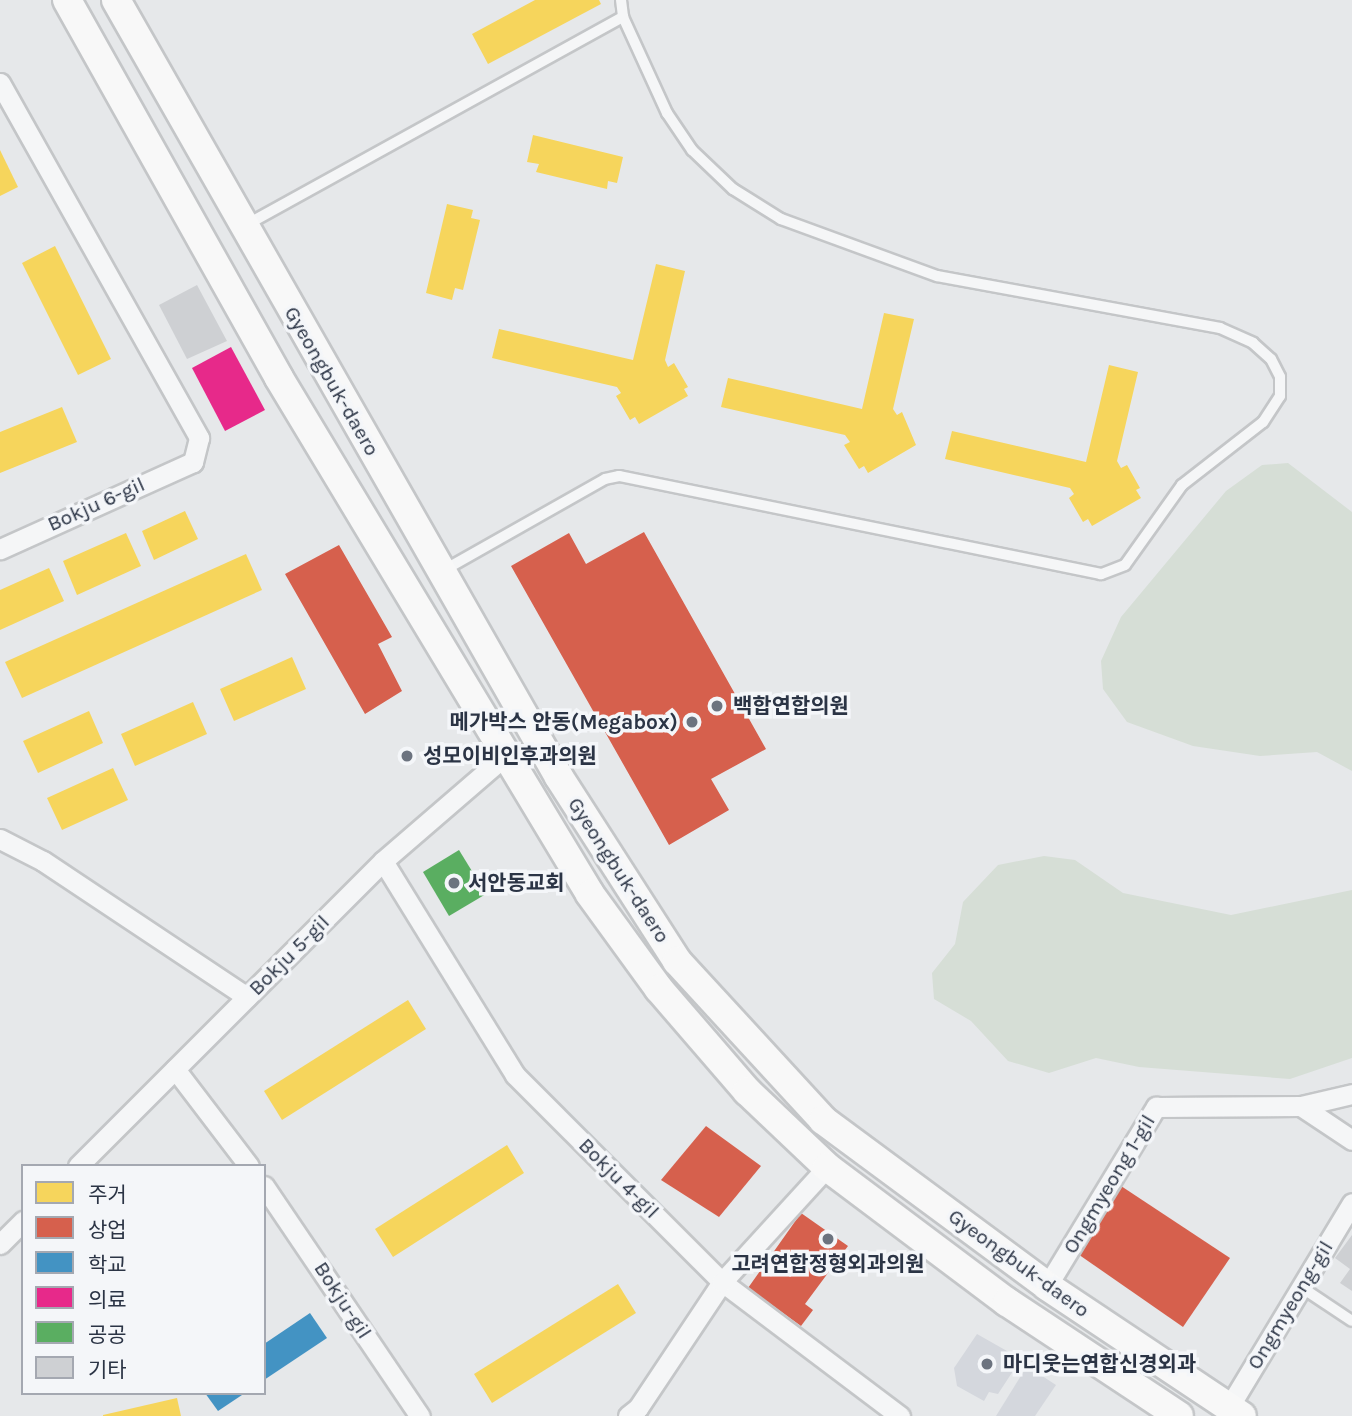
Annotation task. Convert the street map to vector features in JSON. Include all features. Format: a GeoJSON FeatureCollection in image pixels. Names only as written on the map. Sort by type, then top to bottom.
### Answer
{"type":"FeatureCollection","features":[{"type":"Feature","properties":{"kind":"street","name":"Gyeongbuk-daero"},"geometry":{"type":"LineString","coordinates":[[67,0],[279,378],[508,753],[590,894],[659,989],[747,1091],[827,1167],[1007,1302],[1179,1416]]}},
{"type":"Feature","properties":{"kind":"street","name":"Gyeongbuk-daero"},"geometry":{"type":"LineString","coordinates":[[116,0],[243,227],[566,788],[677,961],[823,1120],[1047,1286],[1236,1411]]}},
{"type":"Feature","properties":{"kind":"street","name":"Bokju 6-gil"},"geometry":{"type":"LineString","coordinates":[[0,83],[200,438],[193,462],[0,549]]}},
{"type":"Feature","properties":{"kind":"street","name":"Bokju 5-gil"},"geometry":{"type":"LineString","coordinates":[[80,1164],[383,861],[508,753]]}},
{"type":"Feature","properties":{"kind":"street"},"geometry":{"type":"LineString","coordinates":[[0,839],[43,861],[247,997]]}},
{"type":"Feature","properties":{"kind":"street","name":"Bokju 4-gil"},"geometry":{"type":"LineString","coordinates":[[383,861],[515,1075],[722,1282],[900,1416]]}},
{"type":"Feature","properties":{"kind":"street"},"geometry":{"type":"LineString","coordinates":[[175,1069],[247,1164]]}},
{"type":"Feature","properties":{"kind":"street","name":"Ongmyeong 1-gil"},"geometry":{"type":"LineString","coordinates":[[1047,1286],[1156,1107],[1301,1106],[1352,1094]]}},
{"type":"Feature","properties":{"kind":"street"},"geometry":{"type":"LineString","coordinates":[[1301,1106],[1352,1140]]}},
{"type":"Feature","properties":{"kind":"street"},"geometry":{"type":"LineString","coordinates":[[637,1413],[722,1282],[827,1167]]}},
{"type":"Feature","properties":{"kind":"street","name":"Bokju-gil"},"geometry":{"type":"LineString","coordinates":[[266,1189],[420,1416]]}},
{"type":"Feature","properties":{"kind":"street","name":"Ongmyeong-gil"},"geometry":{"type":"LineString","coordinates":[[1236,1411],[1301,1287],[1352,1203]]}},
{"type":"Feature","properties":{"kind":"street"},"geometry":{"type":"LineString","coordinates":[[0,1244],[21,1223]]}},
{"type":"Feature","properties":{"kind":"lane"},"geometry":{"type":"LineString","coordinates":[[442,571],[605,479],[619,476],[1101,574],[1125,565],[1182,485],[1263,422],[1279,396],[1280,377],[1271,359],[1254,343],[1220,328],[937,276],[781,219],[733,190],[692,150],[667,113],[623,17],[621,0]]}},
{"type":"Feature","properties":{"kind":"lane"},"geometry":{"type":"LineString","coordinates":[[243,227],[623,17]]}},
{"type":"Feature","properties":{"kind":"lane"},"geometry":{"type":"LineString","coordinates":[[1301,1287],[1352,1321]]}},
{"type":"Feature","properties":{"kind":"shaded area"},"geometry":{"type":"Polygon","coordinates":[[[1288,463],[1352,512],[1352,771],[1317,752],[1260,756],[1193,746],[1127,722],[1103,689],[1101,661],[1121,617],[1226,491],[1262,465],[1288,463]]]}},
{"type":"Feature","properties":{"kind":"shaded area"},"geometry":{"type":"Polygon","coordinates":[[[1044,856],[1075,860],[1123,893],[1231,915],[1352,890],[1352,1058],[1290,1079],[1139,1067],[1096,1058],[1049,1073],[1008,1061],[971,1021],[934,999],[932,973],[955,944],[963,902],[998,865],[1044,856]]]}},
{"type":"Feature","properties":{"kind":"shaded area","name":"마디웃는연합신경외과"},"geometry":{"type":"Polygon","coordinates":[[[977,1334],[1021,1359],[998,1394],[989,1392],[984,1401],[957,1386],[954,1368],[977,1334]]]}},
{"type":"Feature","properties":{"kind":"shaded area"},"geometry":{"type":"Polygon","coordinates":[[[1027,1366],[1056,1385],[1035,1416],[996,1416],[1027,1366]]]}},
{"type":"Feature","properties":{"kind":"building: 주거"},"geometry":{"type":"Polygon","coordinates":[[[535,0],[599,0],[601,4],[488,64],[472,34],[535,0]]]}},
{"type":"Feature","properties":{"kind":"building: 주거"},"geometry":{"type":"Polygon","coordinates":[[[533,135],[623,157],[617,183],[608,181],[607,189],[536,172],[539,164],[527,162],[533,135]]]}},
{"type":"Feature","properties":{"kind":"building: 주거"},"geometry":{"type":"Polygon","coordinates":[[[0,150],[18,187],[0,196],[0,150]]]}},
{"type":"Feature","properties":{"kind":"building: 주거"},"geometry":{"type":"Polygon","coordinates":[[[447,204],[473,210],[471,218],[480,220],[463,290],[455,288],[452,300],[426,293],[447,204]]]}},
{"type":"Feature","properties":{"kind":"building: 주거"},"geometry":{"type":"Polygon","coordinates":[[[55,246],[111,359],[78,375],[22,263],[55,246]]]}},
{"type":"Feature","properties":{"kind":"building: 주거"},"geometry":{"type":"Polygon","coordinates":[[[656,264],[685,271],[665,360],[668,367],[674,363],[688,387],[684,389],[688,396],[639,424],[635,417],[630,420],[616,396],[621,393],[617,387],[492,358],[499,329],[633,360],[656,264]]]}},
{"type":"Feature","properties":{"kind":"building: 주거"},"geometry":{"type":"Polygon","coordinates":[[[884,313],[914,319],[893,409],[897,415],[902,412],[916,445],[868,473],[864,466],[859,469],[844,445],[850,442],[845,435],[721,407],[728,378],[862,409],[884,313]]]}},
{"type":"Feature","properties":{"kind":"building: 주거"},"geometry":{"type":"Polygon","coordinates":[[[1109,365],[1138,372],[1117,461],[1121,468],[1127,465],[1140,488],[1136,490],[1141,498],[1092,526],[1088,519],[1083,522],[1069,498],[1074,494],[1070,488],[945,459],[952,431],[1086,462],[1109,365]]]}},
{"type":"Feature","properties":{"kind":"building: 주거"},"geometry":{"type":"Polygon","coordinates":[[[62,407],[77,442],[0,473],[0,432],[62,407]]]}},
{"type":"Feature","properties":{"kind":"building: 주거"},"geometry":{"type":"Polygon","coordinates":[[[185,511],[198,539],[154,560],[142,531],[185,511]]]}},
{"type":"Feature","properties":{"kind":"building: 주거"},"geometry":{"type":"Polygon","coordinates":[[[126,533],[141,566],[77,595],[63,561],[126,533]]]}},
{"type":"Feature","properties":{"kind":"building: 주거"},"geometry":{"type":"Polygon","coordinates":[[[246,554],[262,590],[22,698],[5,662],[246,554]]]}},
{"type":"Feature","properties":{"kind":"building: 주거"},"geometry":{"type":"Polygon","coordinates":[[[49,568],[64,601],[0,630],[0,590],[49,568]]]}},
{"type":"Feature","properties":{"kind":"building: 주거"},"geometry":{"type":"Polygon","coordinates":[[[292,657],[306,689],[234,721],[220,689],[292,657]]]}},
{"type":"Feature","properties":{"kind":"building: 주거"},"geometry":{"type":"Polygon","coordinates":[[[193,702],[207,734],[135,766],[121,734],[193,702]]]}},
{"type":"Feature","properties":{"kind":"building: 주거"},"geometry":{"type":"Polygon","coordinates":[[[89,711],[103,743],[38,773],[23,741],[89,711]]]}},
{"type":"Feature","properties":{"kind":"building: 주거"},"geometry":{"type":"Polygon","coordinates":[[[113,768],[128,800],[62,830],[47,798],[113,768]]]}},
{"type":"Feature","properties":{"kind":"building: 주거"},"geometry":{"type":"Polygon","coordinates":[[[408,1000],[426,1029],[282,1120],[264,1091],[408,1000]]]}},
{"type":"Feature","properties":{"kind":"building: 주거"},"geometry":{"type":"Polygon","coordinates":[[[507,1145],[524,1173],[393,1257],[375,1229],[507,1145]]]}},
{"type":"Feature","properties":{"kind":"building: 주거"},"geometry":{"type":"Polygon","coordinates":[[[618,1284],[636,1313],[492,1403],[474,1374],[618,1284]]]}},
{"type":"Feature","properties":{"kind":"building: 주거"},"geometry":{"type":"Polygon","coordinates":[[[177,1398],[181,1416],[103,1416],[103,1415],[177,1398]]]}},
{"type":"Feature","properties":{"kind":"building: 상업"},"geometry":{"type":"Polygon","coordinates":[[[644,532],[766,749],[711,779],[729,810],[669,845],[511,566],[569,533],[586,564],[644,532]]]}},
{"type":"Feature","properties":{"kind":"building: 상업"},"geometry":{"type":"Polygon","coordinates":[[[339,545],[392,637],[378,644],[402,691],[365,714],[285,574],[339,545]]]}},
{"type":"Feature","properties":{"kind":"building: 상업"},"geometry":{"type":"Polygon","coordinates":[[[706,1126],[761,1166],[719,1217],[661,1180],[706,1126]]]}},
{"type":"Feature","properties":{"kind":"building: 상업"},"geometry":{"type":"Polygon","coordinates":[[[1118,1184],[1230,1258],[1183,1327],[1075,1252],[1118,1184]]]}},
{"type":"Feature","properties":{"kind":"building: 상업"},"geometry":{"type":"Polygon","coordinates":[[[801,1213],[848,1246],[805,1304],[813,1310],[801,1326],[748,1288],[801,1213]]]}},
{"type":"Feature","properties":{"kind":"building: 학교"},"geometry":{"type":"Polygon","coordinates":[[[310,1313],[327,1338],[266,1379],[266,1343],[310,1313]]]}},
{"type":"Feature","properties":{"kind":"building: 학교"},"geometry":{"type":"Polygon","coordinates":[[[206,1395],[242,1395],[218,1411],[206,1395]]]}},
{"type":"Feature","properties":{"kind":"building: 의료"},"geometry":{"type":"Polygon","coordinates":[[[231,347],[265,410],[225,431],[192,368],[231,347]]]}},
{"type":"Feature","properties":{"kind":"building: 공공","name":"서안동교회"},"geometry":{"type":"Polygon","coordinates":[[[459,850],[486,894],[449,916],[423,872],[459,850]]]}},
{"type":"Feature","properties":{"kind":"building: 기타"},"geometry":{"type":"Polygon","coordinates":[[[197,285],[227,341],[187,359],[159,305],[197,285]]]}},
{"type":"Feature","properties":{"kind":"building: 기타"},"geometry":{"type":"Polygon","coordinates":[[[1352,1235],[1352,1291],[1340,1283],[1350,1269],[1335,1258],[1352,1235]]]}},
{"type":"Feature","properties":{"kind":"place","name":"백합연합의원"},"geometry":{"type":"Point","coordinates":[717,706]}},
{"type":"Feature","properties":{"kind":"place","name":"메가박스 안동(Megabox)"},"geometry":{"type":"Point","coordinates":[692,722]}},
{"type":"Feature","properties":{"kind":"place","name":"성모이비인후과의원"},"geometry":{"type":"Point","coordinates":[407,756]}},
{"type":"Feature","properties":{"kind":"place","name":"서안동교회"},"geometry":{"type":"Point","coordinates":[454,883]}},
{"type":"Feature","properties":{"kind":"place","name":"고려연합정형외과의원"},"geometry":{"type":"Point","coordinates":[828,1239]}},
{"type":"Feature","properties":{"kind":"place","name":"마디웃는연합신경외과"},"geometry":{"type":"Point","coordinates":[987,1364]}}]}
